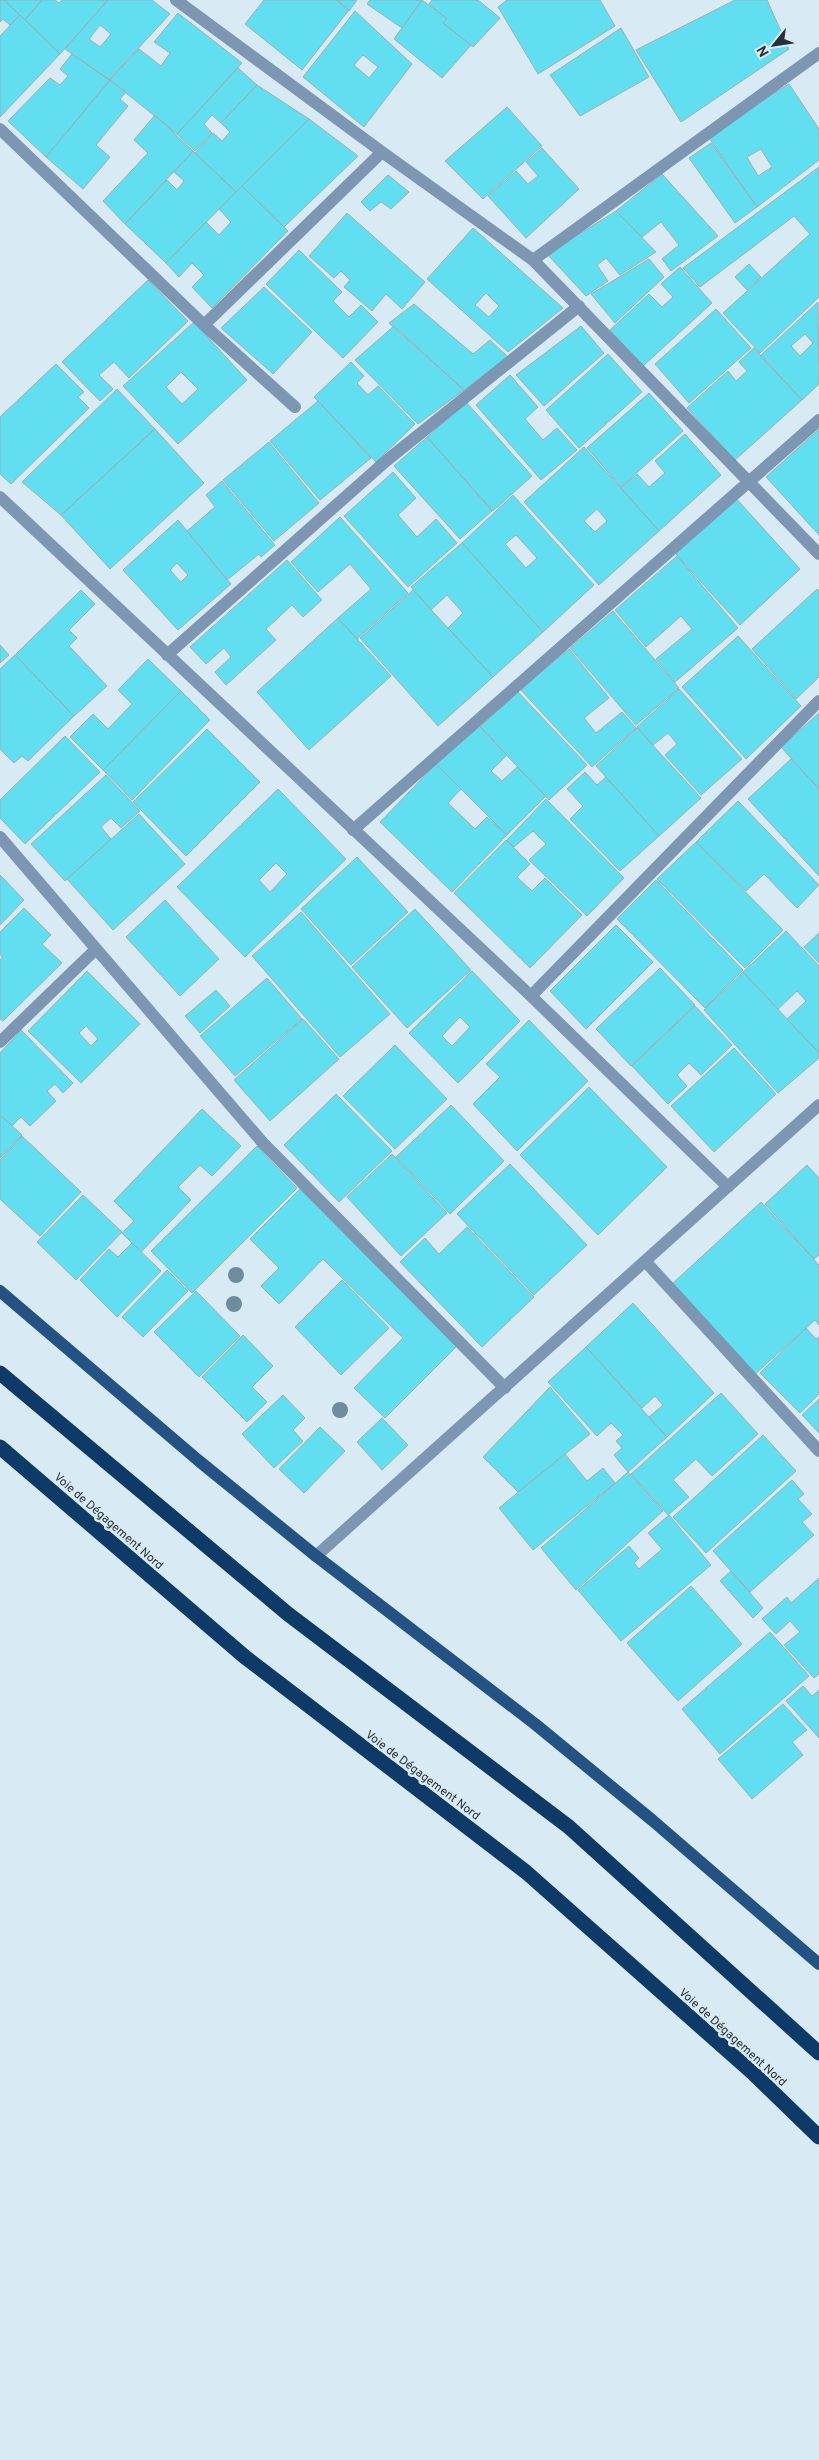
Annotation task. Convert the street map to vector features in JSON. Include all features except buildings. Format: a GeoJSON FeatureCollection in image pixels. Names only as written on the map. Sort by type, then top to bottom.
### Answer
{"type":"FeatureCollection","features":[{"type":"Feature","properties":{"kind":"highway"},"geometry":{"type":"LineString","coordinates":[[0,1374],[288,1614],[569,1827],[819,2053]]}},
{"type":"Feature","properties":{"kind":"highway","name":"Voie de Dégagement Nord"},"geometry":{"type":"LineString","coordinates":[[0,1447],[245,1657],[526,1872],[754,2074],[819,2137]]}},
{"type":"Feature","properties":{"kind":"main road"},"geometry":{"type":"LineString","coordinates":[[0,1291],[139,1411],[316,1556],[535,1724],[652,1820],[819,1964]]}},
{"type":"Feature","properties":{"kind":"street"},"geometry":{"type":"LineString","coordinates":[[176,0],[382,152],[533,260],[819,554]]}},
{"type":"Feature","properties":{"kind":"street"},"geometry":{"type":"LineString","coordinates":[[533,260],[819,53]]}},
{"type":"Feature","properties":{"kind":"street"},"geometry":{"type":"LineString","coordinates":[[0,129],[204,325],[296,407]]}},
{"type":"Feature","properties":{"kind":"street"},"geometry":{"type":"LineString","coordinates":[[204,325],[382,152]]}},
{"type":"Feature","properties":{"kind":"street"},"geometry":{"type":"LineString","coordinates":[[167,655],[386,462],[579,306]]}},
{"type":"Feature","properties":{"kind":"street"},"geometry":{"type":"LineString","coordinates":[[353,830],[819,420]]}},
{"type":"Feature","properties":{"kind":"street"},"geometry":{"type":"LineString","coordinates":[[0,498],[531,996],[728,1187]]}},
{"type":"Feature","properties":{"kind":"street"},"geometry":{"type":"LineString","coordinates":[[531,996],[819,701]]}},
{"type":"Feature","properties":{"kind":"street"},"geometry":{"type":"LineString","coordinates":[[0,837],[262,1143],[505,1388]]}},
{"type":"Feature","properties":{"kind":"street"},"geometry":{"type":"LineString","coordinates":[[0,1042],[95,950]]}},
{"type":"Feature","properties":{"kind":"street"},"geometry":{"type":"LineString","coordinates":[[316,1556],[819,1106]]}},
{"type":"Feature","properties":{"kind":"street"},"geometry":{"type":"LineString","coordinates":[[645,1261],[819,1451]]}}]}
